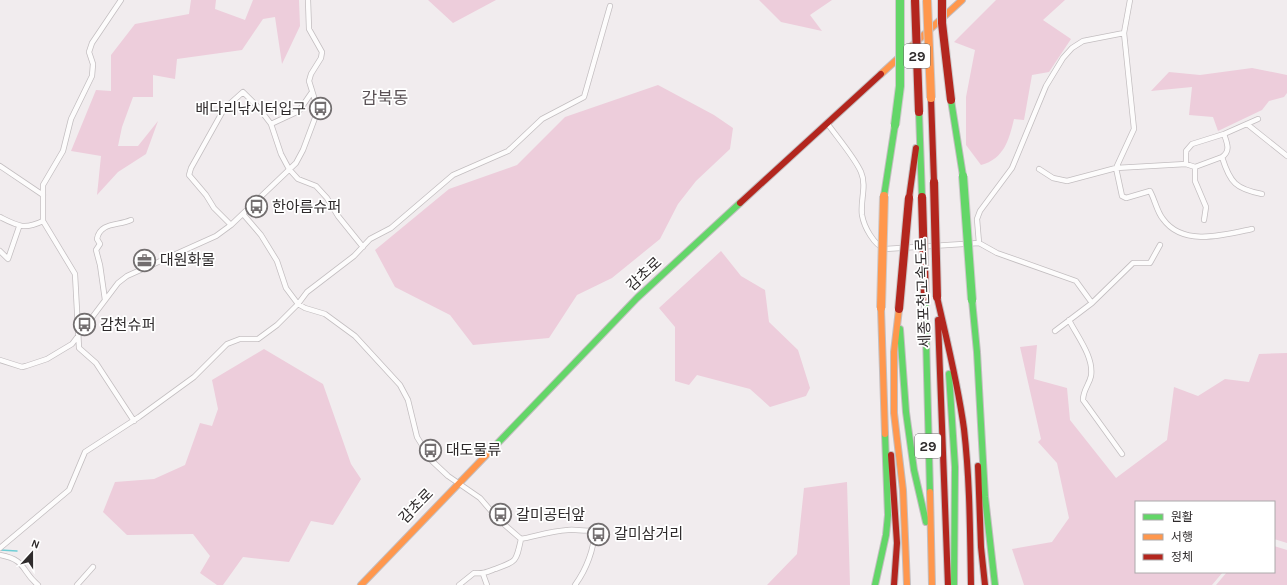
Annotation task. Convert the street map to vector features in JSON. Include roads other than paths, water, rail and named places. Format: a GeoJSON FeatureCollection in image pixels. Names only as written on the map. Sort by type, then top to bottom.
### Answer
{"type":"FeatureCollection","features":[{"type":"Feature","properties":{"kind":"main road"},"geometry":{"type":"LineString","coordinates":[[875,585],[886,535],[888,515],[881,308],[884,196],[896,125],[900,86],[900,0]]}},
{"type":"Feature","properties":{"kind":"main road","name":"세종포천고속도로"},"geometry":{"type":"LineString","coordinates":[[915,0],[925,297],[932,585]]}},
{"type":"Feature","properties":{"kind":"main road","name":"세종포천고속도로"},"geometry":{"type":"LineString","coordinates":[[927,0],[948,585]]}},
{"type":"Feature","properties":{"kind":"main road"},"geometry":{"type":"LineString","coordinates":[[942,0],[942,23],[951,100],[963,176],[972,300],[977,401],[981,547],[985,585]]}},
{"type":"Feature","properties":{"kind":"main road","name":"감초로"},"geometry":{"type":"LineString","coordinates":[[361,585],[637,298],[962,0]]}},
{"type":"Feature","properties":{"kind":"main road"},"geometry":{"type":"LineString","coordinates":[[907,585],[903,490],[894,413],[894,352],[909,198],[919,126]]}},
{"type":"Feature","properties":{"kind":"main road"},"geometry":{"type":"LineString","coordinates":[[937,297],[961,407],[968,490],[971,585]]}},
{"type":"Feature","properties":{"kind":"main road"},"geometry":{"type":"LineString","coordinates":[[972,300],[977,352],[985,497],[995,585]]}},
{"type":"Feature","properties":{"kind":"main road"},"geometry":{"type":"LineString","coordinates":[[899,309],[906,412],[913,462],[930,539]]}},
{"type":"Feature","properties":{"kind":"main road"},"geometry":{"type":"LineString","coordinates":[[882,346],[895,503],[897,543],[894,585]]}},
{"type":"Feature","properties":{"kind":"main road"},"geometry":{"type":"LineString","coordinates":[[948,348],[955,467],[954,585]]}},
{"type":"Feature","properties":{"kind":"street"},"geometry":{"type":"LineString","coordinates":[[121,0],[92,43],[90,52],[93,64],[92,76],[71,119],[63,151],[44,185],[43,221],[75,274],[79,348],[96,363],[134,421]]}},
{"type":"Feature","properties":{"kind":"street"},"geometry":{"type":"LineString","coordinates":[[0,360],[22,367],[47,359],[72,344],[118,283],[127,276],[195,247],[216,236],[232,225],[289,169],[300,156],[317,116],[318,105],[309,81],[311,74],[321,58],[322,52],[309,29],[308,0]]}},
{"type":"Feature","properties":{"kind":"street"},"geometry":{"type":"LineString","coordinates":[[1130,0],[1124,33],[1134,129],[1116,168],[1122,196],[1125,198],[1150,191],[1162,219],[1174,232],[1208,238],[1252,228]]}},
{"type":"Feature","properties":{"kind":"street"},"geometry":{"type":"LineString","coordinates":[[2,544],[27,527],[69,490],[85,452],[134,421],[194,377],[227,344],[240,339],[258,339],[278,325],[307,292],[354,256],[370,239],[391,228],[453,175],[508,151],[542,119],[584,97],[610,6]]}},
{"type":"Feature","properties":{"kind":"street"},"geometry":{"type":"LineString","coordinates":[[979,243],[977,219],[980,211],[1012,168],[1046,86],[1063,58],[1072,48],[1083,41],[1124,33]]}},
{"type":"Feature","properties":{"kind":"street"},"geometry":{"type":"LineString","coordinates":[[232,225],[222,217],[189,175],[191,168],[224,109],[243,92],[272,124],[281,154],[289,169],[298,179],[316,186],[328,198],[338,216],[363,247]]}},
{"type":"Feature","properties":{"kind":"street"},"geometry":{"type":"LineString","coordinates":[[272,124],[299,111],[312,92]]}},
{"type":"Feature","properties":{"kind":"street"},"geometry":{"type":"LineString","coordinates":[[1186,164],[1186,151],[1189,146],[1224,134],[1258,119]]}},
{"type":"Feature","properties":{"kind":"street"},"geometry":{"type":"LineString","coordinates":[[828,123],[861,170],[864,180],[862,215],[873,242],[878,247],[885,249],[979,243],[997,253],[1076,281],[1092,303]]}},
{"type":"Feature","properties":{"kind":"street"},"geometry":{"type":"LineString","coordinates":[[1247,124],[1287,156]]}},
{"type":"Feature","properties":{"kind":"street"},"geometry":{"type":"LineString","coordinates":[[1038,169],[1053,178],[1066,181],[1116,168],[1186,164],[1195,167],[1222,157],[1226,154],[1228,149],[1224,134]]}},
{"type":"Feature","properties":{"kind":"street"},"geometry":{"type":"LineString","coordinates":[[1222,157],[1234,183],[1240,188],[1262,194]]}},
{"type":"Feature","properties":{"kind":"street"},"geometry":{"type":"LineString","coordinates":[[0,166],[43,196]]}},
{"type":"Feature","properties":{"kind":"street"},"geometry":{"type":"LineString","coordinates":[[1195,167],[1195,181],[1206,207],[1204,220]]}},
{"type":"Feature","properties":{"kind":"street"},"geometry":{"type":"LineString","coordinates":[[243,214],[261,236],[277,261],[286,288],[298,304],[325,314],[355,336],[367,348],[404,391],[408,400],[417,437],[429,456],[448,476],[480,498],[498,519],[521,539]]}},
{"type":"Feature","properties":{"kind":"street"},"geometry":{"type":"LineString","coordinates":[[0,217],[19,227],[32,226],[43,221]]}},
{"type":"Feature","properties":{"kind":"street"},"geometry":{"type":"LineString","coordinates":[[105,300],[100,265],[96,250],[100,244],[96,239],[98,233],[108,225],[124,223],[131,220]]}},
{"type":"Feature","properties":{"kind":"street"},"geometry":{"type":"LineString","coordinates":[[0,252],[8,259],[19,227]]}},
{"type":"Feature","properties":{"kind":"street"},"geometry":{"type":"LineString","coordinates":[[1055,331],[1092,303],[1133,263],[1150,263],[1160,245]]}},
{"type":"Feature","properties":{"kind":"street"},"geometry":{"type":"LineString","coordinates":[[1069,320],[1090,361],[1091,377],[1085,388],[1083,400],[1122,454]]}},
{"type":"Feature","properties":{"kind":"street"},"geometry":{"type":"LineString","coordinates":[[521,539],[558,531],[594,530],[594,541],[587,564],[575,585]]}},
{"type":"Feature","properties":{"kind":"street"},"geometry":{"type":"LineString","coordinates":[[459,585],[474,573],[483,574],[510,565],[517,555],[521,539]]}},
{"type":"Feature","properties":{"kind":"street"},"geometry":{"type":"LineString","coordinates":[[0,555],[17,560],[32,580],[38,585]]}},
{"type":"Feature","properties":{"kind":"street"},"geometry":{"type":"LineString","coordinates":[[77,585],[93,567]]}},
{"type":"Feature","properties":{"kind":"street"},"geometry":{"type":"LineString","coordinates":[[483,574],[487,585]]}},
{"type":"Feature","properties":{"kind":"waterway"},"geometry":{"type":"LineString","coordinates":[[0,550],[17,551]]}},
{"type":"Feature","properties":{"kind":"place","name":"배다리낚시터입구"},"geometry":{"type":"Point","coordinates":[321,109]}},
{"type":"Feature","properties":{"kind":"place","name":"한아름슈퍼"},"geometry":{"type":"Point","coordinates":[256,207]}},
{"type":"Feature","properties":{"kind":"place","name":"대원화물"},"geometry":{"type":"Point","coordinates":[145,260]}},
{"type":"Feature","properties":{"kind":"place","name":"감천슈퍼"},"geometry":{"type":"Point","coordinates":[85,325]}},
{"type":"Feature","properties":{"kind":"place","name":"대도물류"},"geometry":{"type":"Point","coordinates":[430,450]}},
{"type":"Feature","properties":{"kind":"place","name":"갈미공터앞"},"geometry":{"type":"Point","coordinates":[500,515]}},
{"type":"Feature","properties":{"kind":"place","name":"갈미삼거리"},"geometry":{"type":"Point","coordinates":[598,534]}},
{"type":"Feature","properties":{"kind":"district","name":"감북동"},"geometry":{"type":"Point","coordinates":[385,98]}}]}
